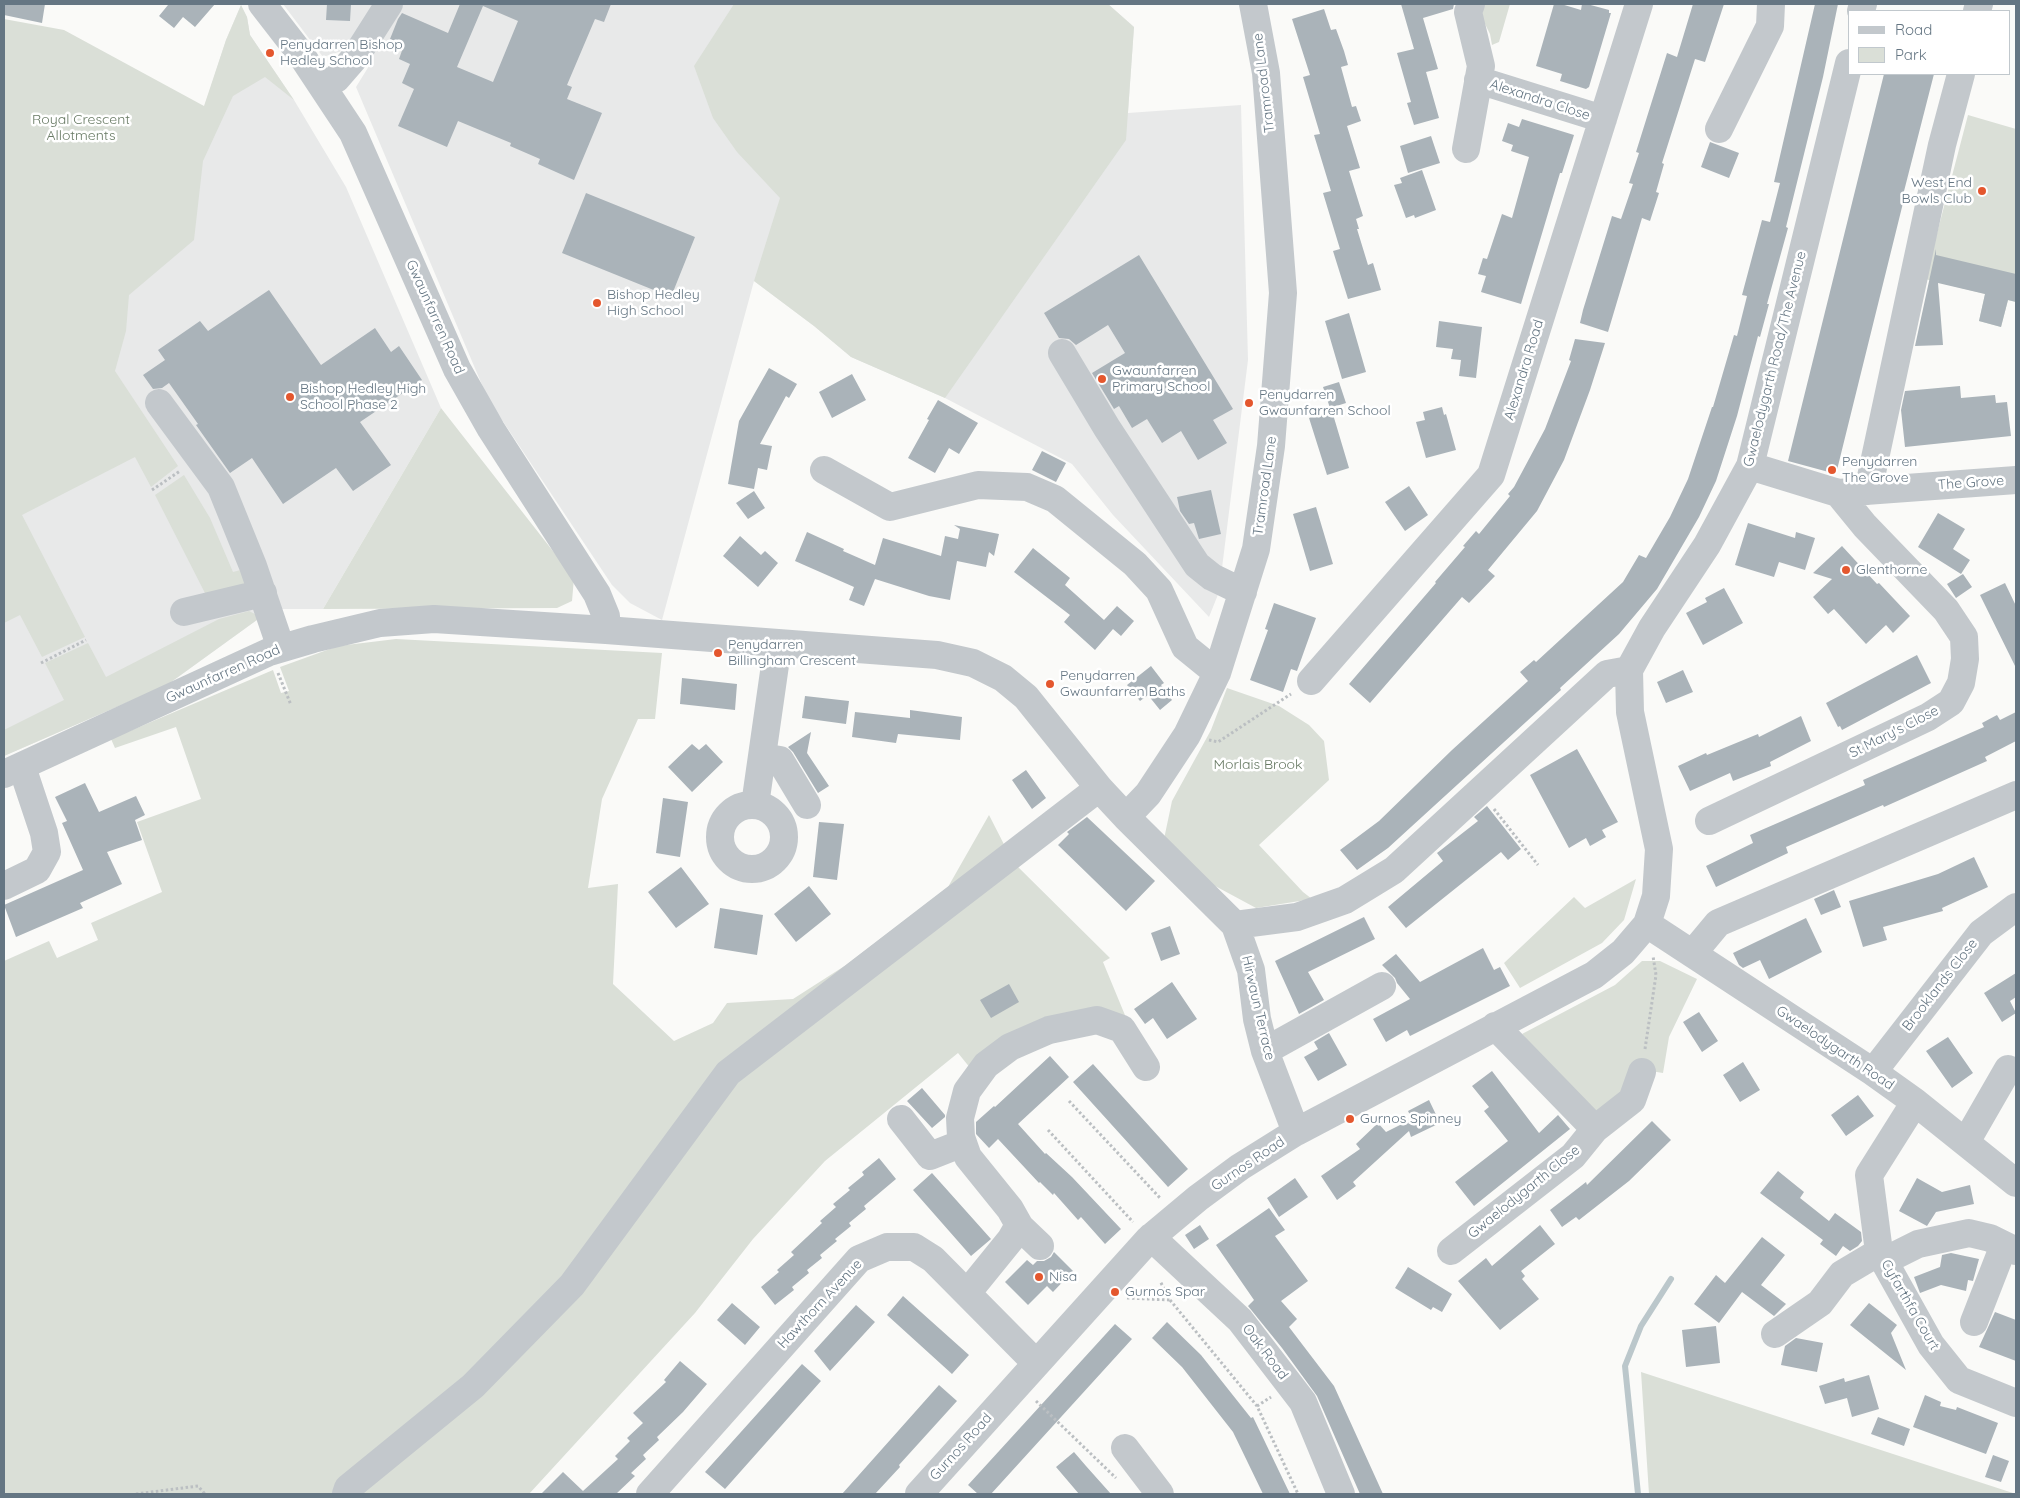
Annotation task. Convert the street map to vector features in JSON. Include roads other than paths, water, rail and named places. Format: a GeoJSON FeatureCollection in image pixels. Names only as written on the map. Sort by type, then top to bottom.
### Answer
{"type":"FeatureCollection","features":[{"type":"Feature","properties":{"kind":"street"},"geometry":{"type":"LineString","coordinates":[[322,85],[336,79],[356,56],[389,4]]}},
{"type":"Feature","properties":{"kind":"street","name":"Tramroad Lane"},"geometry":{"type":"LineString","coordinates":[[1126,817],[1148,794],[1187,735],[1217,673],[1256,549],[1271,446],[1283,293],[1266,73],[1253,4]]}},
{"type":"Feature","properties":{"kind":"street","name":"Alexandra Close"},"geometry":{"type":"LineString","coordinates":[[1466,149],[1481,66],[1468,12],[1471,4]]}},
{"type":"Feature","properties":{"kind":"street","name":"Alexandra Road"},"geometry":{"type":"LineString","coordinates":[[1311,681],[1491,475],[1639,4]]}},
{"type":"Feature","properties":{"kind":"street"},"geometry":{"type":"LineString","coordinates":[[1719,128],[1770,26],[1771,4]]}},
{"type":"Feature","properties":{"kind":"street","name":"Gwaunfarren Road"},"geometry":{"type":"LineString","coordinates":[[267,5],[353,133],[457,369],[473,400],[597,594],[606,616],[606,630]]}},
{"type":"Feature","properties":{"kind":"street","name":"Gwaelodygarth Road/The Avenue"},"geometry":{"type":"LineString","coordinates":[[1629,670],[1652,628],[1707,545],[1750,466],[1848,67]]}},
{"type":"Feature","properties":{"kind":"street"},"geometry":{"type":"LineString","coordinates":[[1868,491],[1940,155],[1961,75]]}},
{"type":"Feature","properties":{"kind":"street","name":"Alexandra Close"},"geometry":{"type":"LineString","coordinates":[[1478,80],[1603,119]]}},
{"type":"Feature","properties":{"kind":"street"},"geometry":{"type":"LineString","coordinates":[[1062,353],[1107,428],[1197,565],[1212,577],[1242,592]]}},
{"type":"Feature","properties":{"kind":"street"},"geometry":{"type":"LineString","coordinates":[[159,403],[221,487],[254,566],[263,593],[278,658]]}},
{"type":"Feature","properties":{"kind":"street","name":"The Grove"},"geometry":{"type":"LineString","coordinates":[[1750,466],[1838,493],[2016,480]]}},
{"type":"Feature","properties":{"kind":"street"},"geometry":{"type":"LineString","coordinates":[[824,470],[890,507],[978,485],[1027,487],[1055,499],[1135,564],[1159,590],[1185,647],[1217,673]]}},
{"type":"Feature","properties":{"kind":"street","name":"St Mary's Close"},"geometry":{"type":"LineString","coordinates":[[1709,821],[1928,717],[1951,702],[1961,683],[1965,659],[1964,637],[1946,610],[1865,526],[1838,493]]}},
{"type":"Feature","properties":{"kind":"street"},"geometry":{"type":"LineString","coordinates":[[184,612],[263,593]]}},
{"type":"Feature","properties":{"kind":"street","name":"Gwaunfarren Road"},"geometry":{"type":"LineString","coordinates":[[13,770],[278,658],[380,623],[434,619],[937,655],[974,663],[1003,678],[1026,697],[1099,788]]}},
{"type":"Feature","properties":{"kind":"street"},"geometry":{"type":"LineString","coordinates":[[755,805],[778,644]]}},
{"type":"Feature","properties":{"kind":"street"},"geometry":{"type":"LineString","coordinates":[[1236,925],[1297,917],[1345,900],[1394,870],[1607,674],[1629,670],[1630,712],[1659,849],[1656,896],[1647,924]]}},
{"type":"Feature","properties":{"kind":"street"},"geometry":{"type":"LineString","coordinates":[[762,757],[780,760],[808,805]]}},
{"type":"Feature","properties":{"kind":"street"},"geometry":{"type":"LineString","coordinates":[[4,886],[37,870],[47,852],[44,833],[13,770]]}},
{"type":"Feature","properties":{"kind":"street"},"geometry":{"type":"LineString","coordinates":[[346,1494],[348,1488],[474,1386],[572,1285],[728,1073],[1099,788]]}},
{"type":"Feature","properties":{"kind":"street","name":"Hirwaun Terrace"},"geometry":{"type":"LineString","coordinates":[[1099,788],[1236,925],[1251,970],[1257,1019],[1265,1051],[1296,1132]]}},
{"type":"Feature","properties":{"kind":"street"},"geometry":{"type":"LineString","coordinates":[[1693,953],[1718,923],[2016,795]]}},
{"type":"Feature","properties":{"kind":"street","name":"Brooklands Close"},"geometry":{"type":"LineString","coordinates":[[1873,1072],[1981,933],[2016,907]]}},
{"type":"Feature","properties":{"kind":"street","name":"Gwaelodygarth Road"},"geometry":{"type":"LineString","coordinates":[[1647,924],[1873,1072],[1915,1102],[2016,1183]]}},
{"type":"Feature","properties":{"kind":"street","name":"Gurnos Road"},"geometry":{"type":"LineString","coordinates":[[919,1494],[1036,1362],[1148,1241],[1217,1183],[1296,1132],[1594,975],[1623,952],[1647,924]]}},
{"type":"Feature","properties":{"kind":"street"},"geometry":{"type":"LineString","coordinates":[[1265,1051],[1382,986]]}},
{"type":"Feature","properties":{"kind":"street"},"geometry":{"type":"LineString","coordinates":[[1040,1246],[1019,1226],[1010,1209],[968,1157],[963,1143],[960,1118],[967,1092],[986,1065],[1010,1047],[1050,1030],[1097,1020],[1122,1029],[1146,1067]]}},
{"type":"Feature","properties":{"kind":"street"},"geometry":{"type":"LineString","coordinates":[[1495,1026],[1595,1130]]}},
{"type":"Feature","properties":{"kind":"street"},"geometry":{"type":"LineString","coordinates":[[1966,1142],[2008,1069]]}},
{"type":"Feature","properties":{"kind":"street","name":"Gwaelodygarth Close"},"geometry":{"type":"LineString","coordinates":[[1450,1251],[1573,1156],[1595,1130],[1632,1100],[1642,1072]]}},
{"type":"Feature","properties":{"kind":"street","name":"Cyfarthfa Court"},"geometry":{"type":"LineString","coordinates":[[1915,1102],[1870,1175],[1882,1256],[1931,1345],[1960,1380],[2016,1403]]}},
{"type":"Feature","properties":{"kind":"street"},"geometry":{"type":"LineString","coordinates":[[901,1119],[930,1156],[963,1143]]}},
{"type":"Feature","properties":{"kind":"street"},"geometry":{"type":"LineString","coordinates":[[968,1292],[1011,1239],[1019,1226]]}},
{"type":"Feature","properties":{"kind":"street"},"geometry":{"type":"LineString","coordinates":[[1882,1256],[1918,1244],[1969,1233],[1990,1238],[2010,1248],[1974,1322]]}},
{"type":"Feature","properties":{"kind":"street","name":"Oak Road"},"geometry":{"type":"LineString","coordinates":[[1148,1241],[1240,1320],[1303,1402],[1341,1494]]}},
{"type":"Feature","properties":{"kind":"street","name":"Hawthorn Avenue"},"geometry":{"type":"LineString","coordinates":[[650,1494],[859,1259],[887,1247],[914,1248],[933,1259],[1036,1362]]}},
{"type":"Feature","properties":{"kind":"street","name":"Cyfarthfa Court"},"geometry":{"type":"LineString","coordinates":[[1775,1334],[1820,1303],[1842,1274],[1882,1256]]}},
{"type":"Feature","properties":{"kind":"street"},"geometry":{"type":"LineString","coordinates":[[1125,1448],[1160,1494]]}},
{"type":"Feature","properties":{"kind":"waterway"},"geometry":{"type":"LineString","coordinates":[[1638,1494],[1625,1366],[1641,1326],[1671,1279]]}},
{"type":"Feature","properties":{"kind":"place","name":"Penydarren Bishop Hedley School"},"geometry":{"type":"Point","coordinates":[270,53]}},
{"type":"Feature","properties":{"kind":"place","name":"West End Bowls Club"},"geometry":{"type":"Point","coordinates":[1982,191]}},
{"type":"Feature","properties":{"kind":"place","name":"Bishop Hedley High School"},"geometry":{"type":"Point","coordinates":[597,303]}},
{"type":"Feature","properties":{"kind":"place","name":"Gwaunfarren Primary School"},"geometry":{"type":"Point","coordinates":[1102,379]}},
{"type":"Feature","properties":{"kind":"place","name":"Bishop Hedley High School Phase 2"},"geometry":{"type":"Point","coordinates":[290,397]}},
{"type":"Feature","properties":{"kind":"place","name":"Penydarren Gwaunfarren School"},"geometry":{"type":"Point","coordinates":[1249,403]}},
{"type":"Feature","properties":{"kind":"place","name":"Penydarren The Grove"},"geometry":{"type":"Point","coordinates":[1832,470]}},
{"type":"Feature","properties":{"kind":"place","name":"Glenthorne"},"geometry":{"type":"Point","coordinates":[1846,570]}},
{"type":"Feature","properties":{"kind":"place","name":"Penydarren Billingham Crescent"},"geometry":{"type":"Point","coordinates":[718,653]}},
{"type":"Feature","properties":{"kind":"place","name":"Penydarren Gwaunfarren Baths"},"geometry":{"type":"Point","coordinates":[1050,684]}},
{"type":"Feature","properties":{"kind":"place","name":"Gurnos Spinney"},"geometry":{"type":"Point","coordinates":[1350,1119]}},
{"type":"Feature","properties":{"kind":"place","name":"Nisa"},"geometry":{"type":"Point","coordinates":[1039,1277]}},
{"type":"Feature","properties":{"kind":"place","name":"Gurnos Spar"},"geometry":{"type":"Point","coordinates":[1115,1292]}},
{"type":"Feature","properties":{"kind":"park label","name":"Royal Crescent Allotments"},"geometry":{"type":"Point","coordinates":[81,128]}},
{"type":"Feature","properties":{"kind":"park label","name":"Morlais Brook"},"geometry":{"type":"Point","coordinates":[1258,765]}}]}
